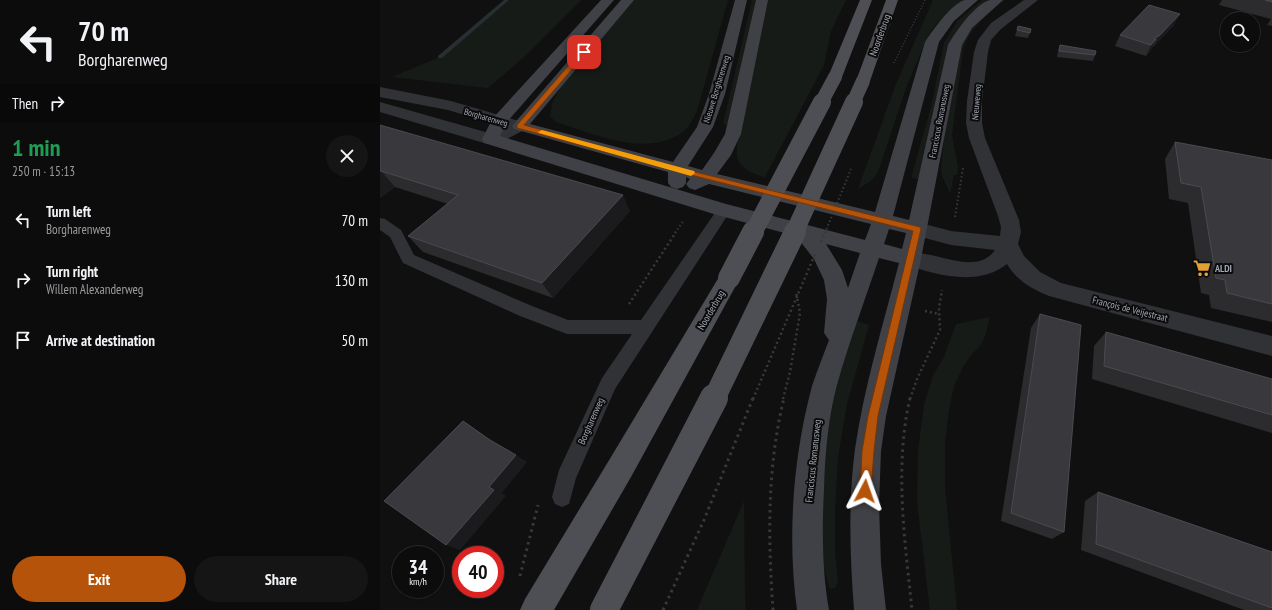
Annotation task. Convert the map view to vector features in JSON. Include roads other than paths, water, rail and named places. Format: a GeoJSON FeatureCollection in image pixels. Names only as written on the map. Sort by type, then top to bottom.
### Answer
{"type":"FeatureCollection","features":[{"type":"Feature","properties":{"kind":"main road","name":"Noorderbrug"},"geometry":{"type":"LineString","coordinates":[[536,610],[621,467],[726,285],[835,77],[866,0]]}},
{"type":"Feature","properties":{"kind":"main road","name":"Noorderbrug"},"geometry":{"type":"LineString","coordinates":[[604,610],[668,491],[764,297],[808,204],[863,81],[892,0]]}},
{"type":"Feature","properties":{"kind":"street"},"geometry":{"type":"LineString","coordinates":[[490,139],[499,121],[608,0]]}},
{"type":"Feature","properties":{"kind":"street"},"geometry":{"type":"LineString","coordinates":[[490,139],[520,126],[628,0]]}},
{"type":"Feature","properties":{"kind":"street","name":"Nieuwe Borgharenweg"},"geometry":{"type":"LineString","coordinates":[[677,169],[705,127],[717,94],[741,0]]}},
{"type":"Feature","properties":{"kind":"street"},"geometry":{"type":"LineString","coordinates":[[676,194],[706,177],[722,155],[733,134],[762,0]]}},
{"type":"Feature","properties":{"kind":"street","name":"Franciscus Romanusweg"},"geometry":{"type":"LineString","coordinates":[[813,610],[809,583],[807,531],[812,449],[825,385],[882,220],[932,42],[941,27],[952,14],[972,0]]}},
{"type":"Feature","properties":{"kind":"street","name":"Franciscus Romanusweg"},"geometry":{"type":"LineString","coordinates":[[870,610],[866,564],[865,504],[868,451],[873,416],[911,259],[955,45],[961,31],[970,21],[997,0]]}},
{"type":"Feature","properties":{"kind":"street","name":"Nieuweweg"},"geometry":{"type":"LineString","coordinates":[[911,259],[954,268],[973,270],[996,263],[1006,251],[1011,225],[1007,212],[985,162],[975,132],[973,114],[982,48],[987,36],[996,27],[1032,0]]}},
{"type":"Feature","properties":{"kind":"street","name":"Borgharenweg"},"geometry":{"type":"LineString","coordinates":[[380,92],[451,106],[499,121],[706,177],[917,229]]}},
{"type":"Feature","properties":{"kind":"street","name":"Borgharenweg"},"geometry":{"type":"LineString","coordinates":[[380,107],[676,194],[724,210],[872,249]]}},
{"type":"Feature","properties":{"kind":"street"},"geometry":{"type":"LineString","coordinates":[[676,194],[677,169]]}},
{"type":"Feature","properties":{"kind":"street"},"geometry":{"type":"LineString","coordinates":[[917,229],[951,238],[1008,244]]}},
{"type":"Feature","properties":{"kind":"street"},"geometry":{"type":"LineString","coordinates":[[803,231],[821,252],[832,271],[837,288],[838,298],[834,358]]}},
{"type":"Feature","properties":{"kind":"street","name":"François de Veijestraat"},"geometry":{"type":"LineString","coordinates":[[1008,244],[1015,261],[1021,269],[1038,282],[1057,290],[1272,346]]}},
{"type":"Feature","properties":{"kind":"street"},"geometry":{"type":"LineString","coordinates":[[872,249],[911,259]]}},
{"type":"Feature","properties":{"kind":"lane","name":"Borgharenweg"},"geometry":{"type":"LineString","coordinates":[[562,497],[566,477],[608,384],[724,210]]}},
{"type":"Feature","properties":{"kind":"lane"},"geometry":{"type":"LineString","coordinates":[[380,222],[396,234],[408,259],[526,311],[567,327],[646,327]]}},
{"type":"Feature","properties":{"kind":"waterway"},"geometry":{"type":"LineString","coordinates":[[440,57],[507,0]]}},
{"type":"Feature","properties":{"kind":"place","name":"ALDI"},"geometry":{"type":"Point","coordinates":[1202,268]}}]}
